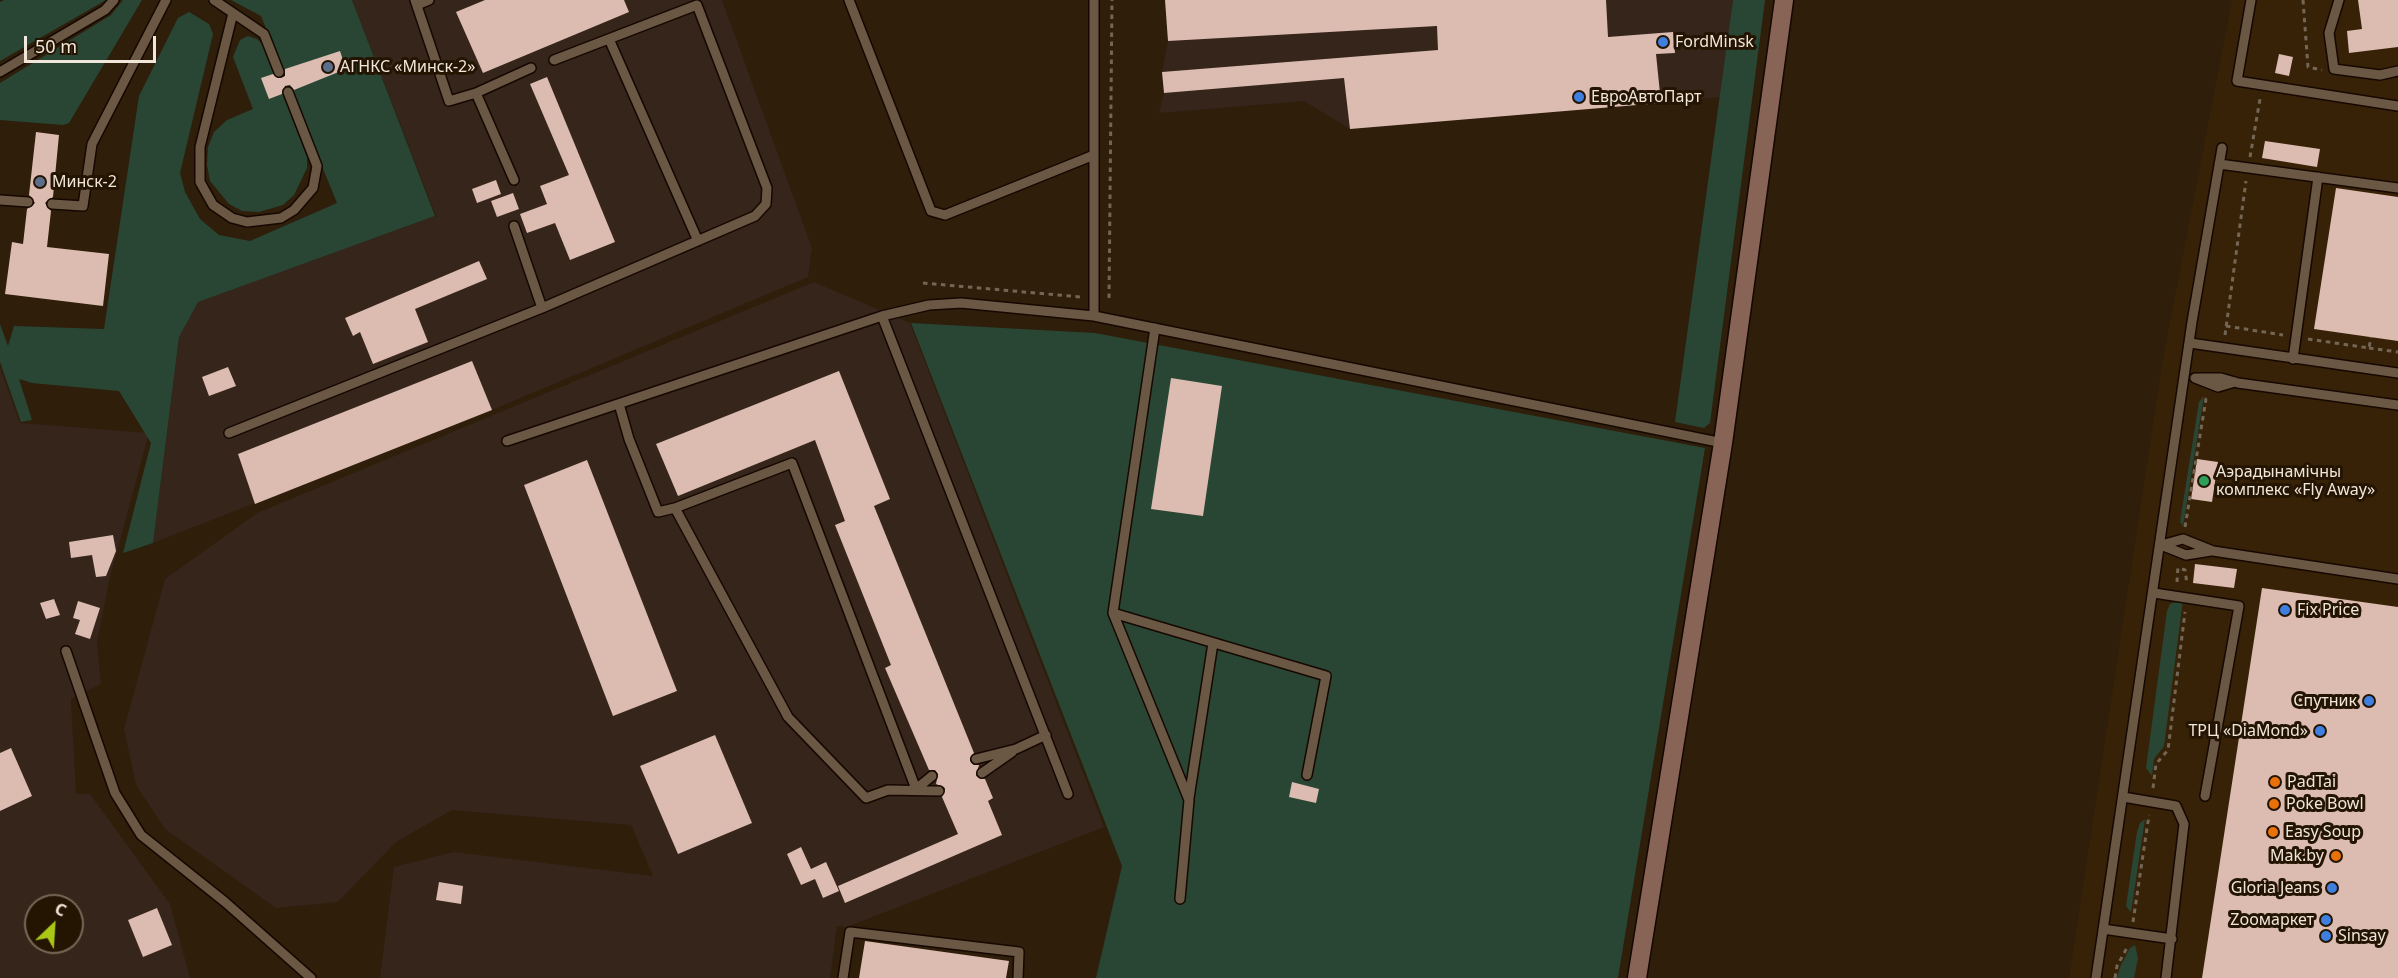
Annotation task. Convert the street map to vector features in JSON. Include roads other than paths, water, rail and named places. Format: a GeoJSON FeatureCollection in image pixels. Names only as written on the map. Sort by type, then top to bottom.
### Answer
{"type":"FeatureCollection","features":[{"type":"Feature","properties":{"kind":"street"},"geometry":{"type":"LineString","coordinates":[[1637,978],[1723,444],[1784,0]]}},
{"type":"Feature","properties":{"kind":"lane"},"geometry":{"type":"LineString","coordinates":[[0,72],[105,10],[114,0]]}},
{"type":"Feature","properties":{"kind":"lane"},"geometry":{"type":"LineString","coordinates":[[52,204],[83,206],[92,144],[166,0]]}},
{"type":"Feature","properties":{"kind":"lane"},"geometry":{"type":"LineString","coordinates":[[214,0],[264,34],[279,72]]}},
{"type":"Feature","properties":{"kind":"lane"},"geometry":{"type":"LineString","coordinates":[[429,0],[416,3],[449,101],[476,93],[531,68]]}},
{"type":"Feature","properties":{"kind":"lane"},"geometry":{"type":"LineString","coordinates":[[849,0],[931,212],[945,215],[1094,155]]}},
{"type":"Feature","properties":{"kind":"lane"},"geometry":{"type":"LineString","coordinates":[[1094,0],[1094,316]]}},
{"type":"Feature","properties":{"kind":"lane"},"geometry":{"type":"LineString","coordinates":[[2251,0],[2237,81],[2398,106]]}},
{"type":"Feature","properties":{"kind":"lane"},"geometry":{"type":"LineString","coordinates":[[2339,0],[2329,33],[2334,69],[2380,75],[2398,71]]}},
{"type":"Feature","properties":{"kind":"lane"},"geometry":{"type":"LineString","coordinates":[[229,433],[542,308],[755,216],[766,204],[766,188],[696,3],[554,60]]}},
{"type":"Feature","properties":{"kind":"lane"},"geometry":{"type":"LineString","coordinates":[[233,13],[200,147],[200,182],[213,205],[232,218],[247,222],[281,218],[294,210],[313,188],[318,166],[288,92]]}},
{"type":"Feature","properties":{"kind":"lane"},"geometry":{"type":"LineString","coordinates":[[609,39],[698,241]]}},
{"type":"Feature","properties":{"kind":"lane"},"geometry":{"type":"LineString","coordinates":[[476,93],[514,180]]}},
{"type":"Feature","properties":{"kind":"lane"},"geometry":{"type":"LineString","coordinates":[[2096,978],[2162,545],[2190,343],[2222,148]]}},
{"type":"Feature","properties":{"kind":"lane"},"geometry":{"type":"LineString","coordinates":[[2219,164],[2398,188]]}},
{"type":"Feature","properties":{"kind":"lane"},"geometry":{"type":"LineString","coordinates":[[2293,359],[2319,177]]}},
{"type":"Feature","properties":{"kind":"lane"},"geometry":{"type":"LineString","coordinates":[[0,200],[28,202]]}},
{"type":"Feature","properties":{"kind":"lane"},"geometry":{"type":"LineString","coordinates":[[514,226],[542,308]]}},
{"type":"Feature","properties":{"kind":"lane"},"geometry":{"type":"LineString","coordinates":[[507,441],[882,316],[929,305],[961,303],[1094,316],[1723,444]]}},
{"type":"Feature","properties":{"kind":"lane"},"geometry":{"type":"LineString","coordinates":[[882,316],[1068,794]]}},
{"type":"Feature","properties":{"kind":"lane"},"geometry":{"type":"LineString","coordinates":[[1155,328],[1113,613],[1189,800]]}},
{"type":"Feature","properties":{"kind":"lane"},"geometry":{"type":"LineString","coordinates":[[2190,343],[2398,373]]}},
{"type":"Feature","properties":{"kind":"lane"},"geometry":{"type":"LineString","coordinates":[[2186,377],[2207,376],[2398,405]]}},
{"type":"Feature","properties":{"kind":"lane"},"geometry":{"type":"LineString","coordinates":[[2198,378],[2218,387],[2235,382]]}},
{"type":"Feature","properties":{"kind":"lane"},"geometry":{"type":"LineString","coordinates":[[619,404],[629,439],[658,512],[675,508],[792,463],[916,789]]}},
{"type":"Feature","properties":{"kind":"lane"},"geometry":{"type":"LineString","coordinates":[[675,508],[788,717],[866,798],[888,789],[939,791]]}},
{"type":"Feature","properties":{"kind":"lane"},"geometry":{"type":"LineString","coordinates":[[2162,545],[2183,539],[2213,551],[2398,579]]}},
{"type":"Feature","properties":{"kind":"lane"},"geometry":{"type":"LineString","coordinates":[[2162,545],[2180,554],[2213,551]]}},
{"type":"Feature","properties":{"kind":"lane"},"geometry":{"type":"LineString","coordinates":[[2154,593],[2239,606],[2205,796]]}},
{"type":"Feature","properties":{"kind":"lane"},"geometry":{"type":"LineString","coordinates":[[1113,613],[1326,676],[1307,775]]}},
{"type":"Feature","properties":{"kind":"lane"},"geometry":{"type":"LineString","coordinates":[[1180,899],[1189,800],[1213,643]]}},
{"type":"Feature","properties":{"kind":"lane"},"geometry":{"type":"LineString","coordinates":[[66,651],[115,793],[141,835],[225,902],[311,978]]}},
{"type":"Feature","properties":{"kind":"lane"},"geometry":{"type":"LineString","coordinates":[[982,773],[1016,749],[1046,735]]}},
{"type":"Feature","properties":{"kind":"lane"},"geometry":{"type":"LineString","coordinates":[[976,759],[1016,749]]}},
{"type":"Feature","properties":{"kind":"lane"},"geometry":{"type":"LineString","coordinates":[[916,789],[932,776]]}},
{"type":"Feature","properties":{"kind":"lane"},"geometry":{"type":"LineString","coordinates":[[2123,797],[2176,806],[2184,824],[2166,978]]}},
{"type":"Feature","properties":{"kind":"lane"},"geometry":{"type":"LineString","coordinates":[[2103,929],[2172,939]]}},
{"type":"Feature","properties":{"kind":"lane"},"geometry":{"type":"LineString","coordinates":[[843,978],[850,932],[1019,952],[1018,978]]}},
{"type":"Feature","properties":{"kind":"place","name":"FordMinsk"},"geometry":{"type":"Point","coordinates":[1663,42]}},
{"type":"Feature","properties":{"kind":"place","name":"АГНКС «Минск-2»"},"geometry":{"type":"Point","coordinates":[328,67]}},
{"type":"Feature","properties":{"kind":"place","name":"ЕвроАвтоПарт"},"geometry":{"type":"Point","coordinates":[1579,97]}},
{"type":"Feature","properties":{"kind":"place","name":"Минск-2"},"geometry":{"type":"Point","coordinates":[40,182]}},
{"type":"Feature","properties":{"kind":"place","name":"Аэрадынамічны комплекс «Fly Away»"},"geometry":{"type":"Point","coordinates":[2204,481]}},
{"type":"Feature","properties":{"kind":"place","name":"Fix Price"},"geometry":{"type":"Point","coordinates":[2285,610]}},
{"type":"Feature","properties":{"kind":"place","name":"Спутник"},"geometry":{"type":"Point","coordinates":[2369,701]}},
{"type":"Feature","properties":{"kind":"place","name":"ТРЦ «DiaMond»"},"geometry":{"type":"Point","coordinates":[2320,731]}},
{"type":"Feature","properties":{"kind":"place","name":"PadTai"},"geometry":{"type":"Point","coordinates":[2275,782]}},
{"type":"Feature","properties":{"kind":"place","name":"Poke Bowl"},"geometry":{"type":"Point","coordinates":[2274,804]}},
{"type":"Feature","properties":{"kind":"place","name":"Easy Soup"},"geometry":{"type":"Point","coordinates":[2273,832]}},
{"type":"Feature","properties":{"kind":"place","name":"Mak.by"},"geometry":{"type":"Point","coordinates":[2336,856]}},
{"type":"Feature","properties":{"kind":"place","name":"Gloria Jeans"},"geometry":{"type":"Point","coordinates":[2332,888]}},
{"type":"Feature","properties":{"kind":"place","name":"Zooмаркет"},"geometry":{"type":"Point","coordinates":[2326,920]}},
{"type":"Feature","properties":{"kind":"place","name":"Sinsay"},"geometry":{"type":"Point","coordinates":[2326,936]}}]}
